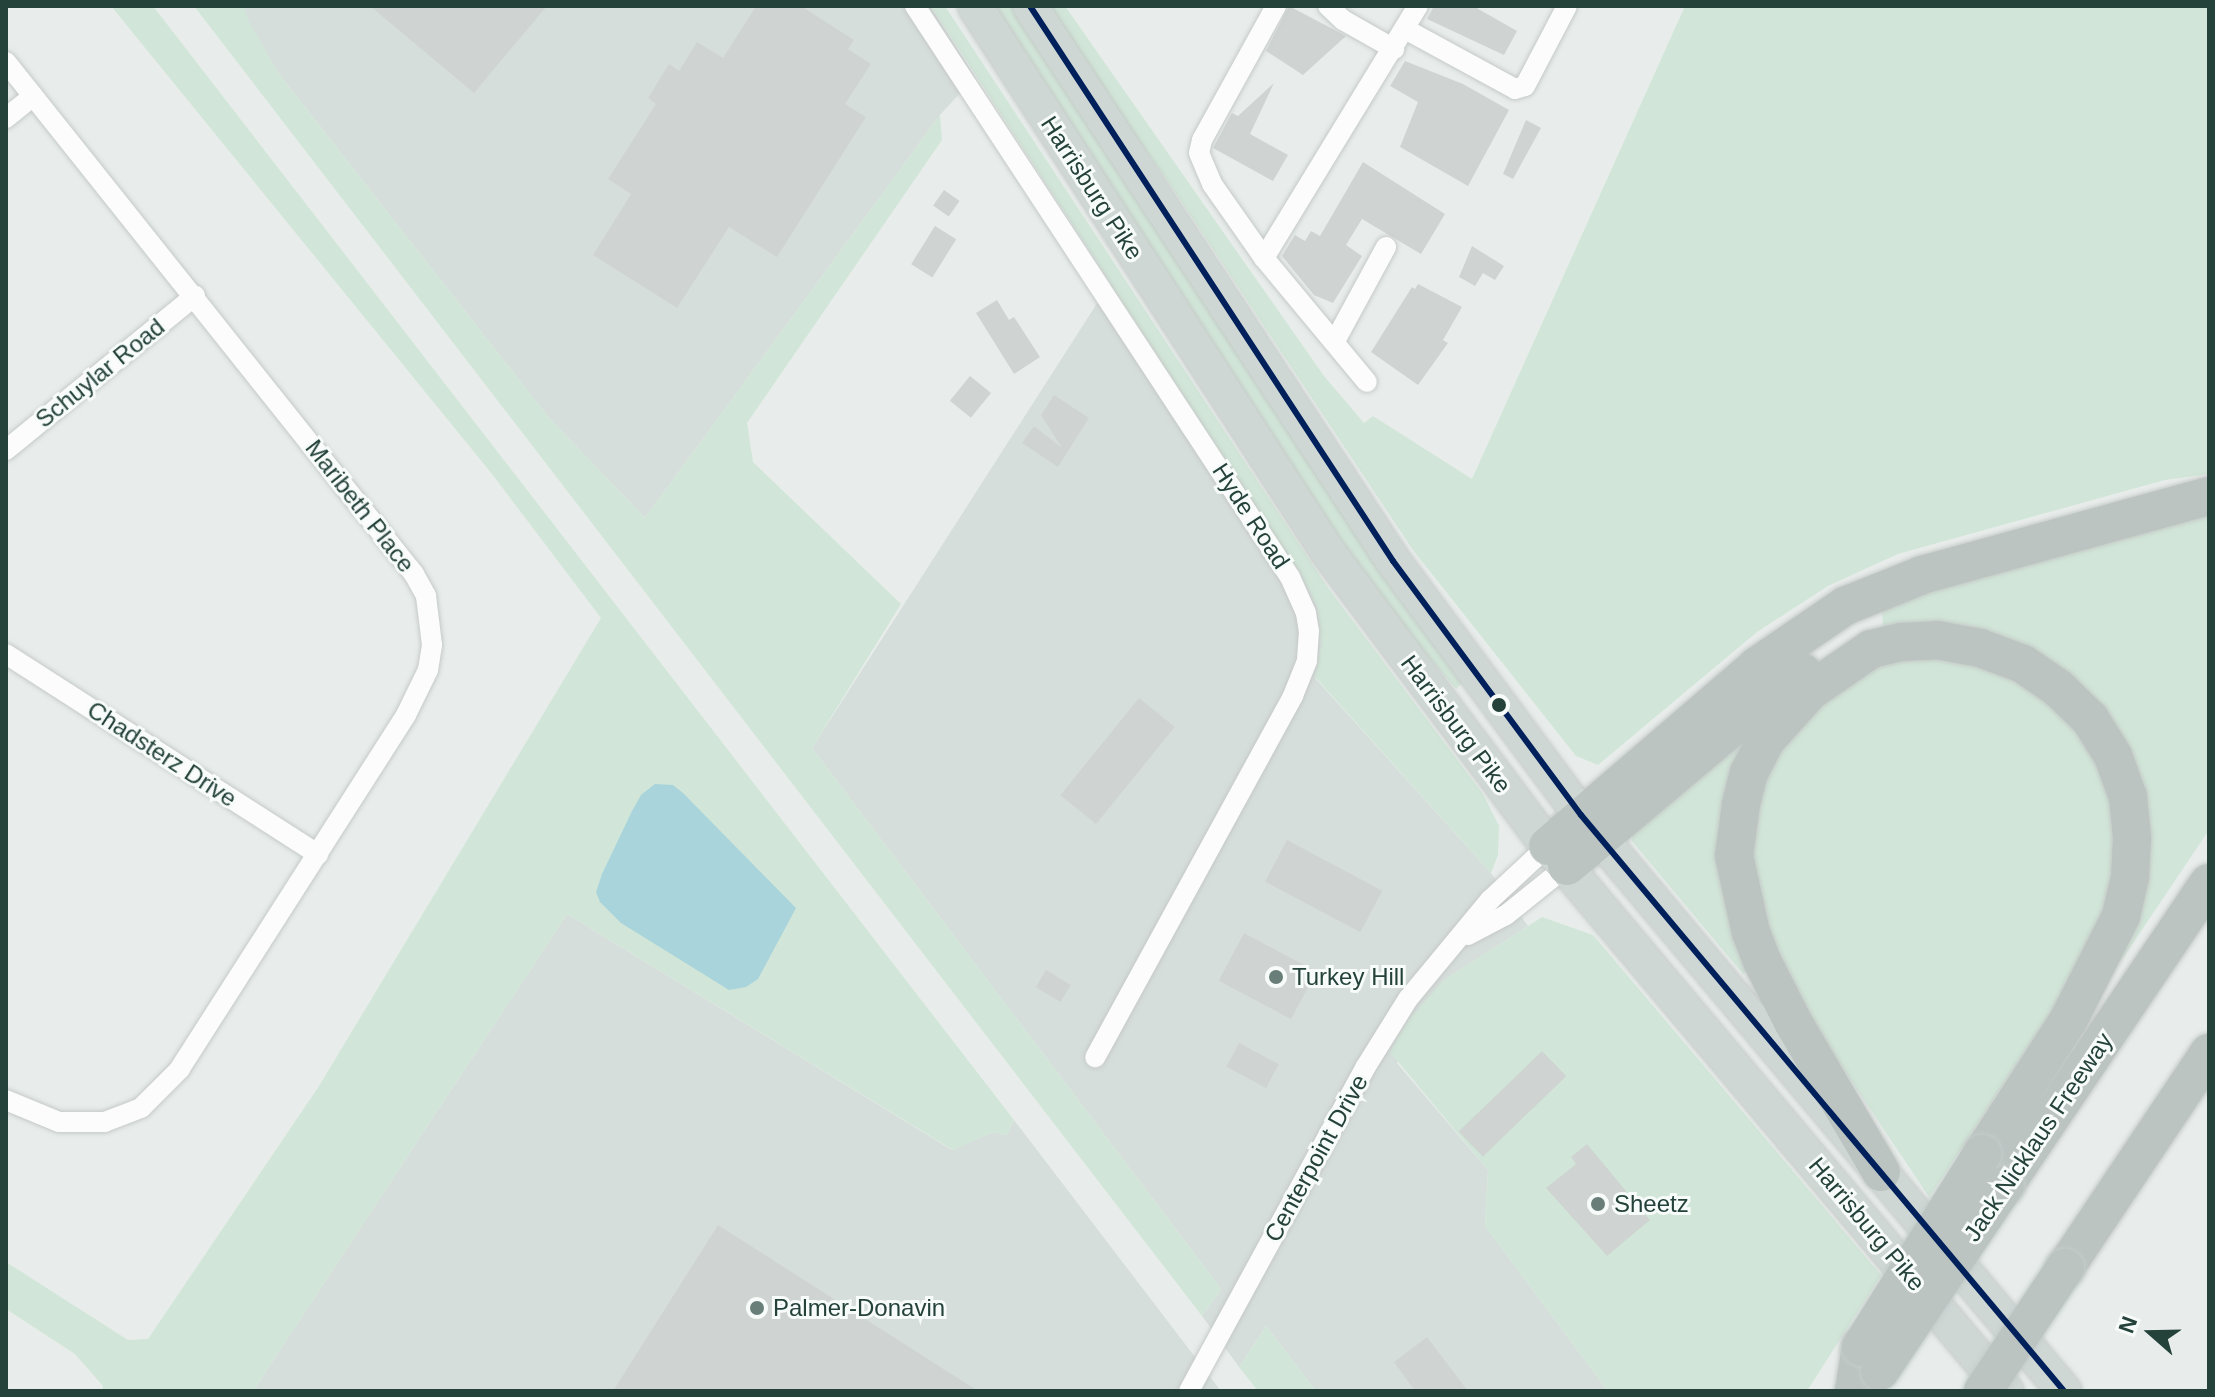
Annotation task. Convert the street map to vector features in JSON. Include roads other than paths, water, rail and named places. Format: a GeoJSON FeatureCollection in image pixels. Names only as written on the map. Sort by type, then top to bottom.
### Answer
{"type":"FeatureCollection","features":[{"type":"Feature","properties":{"kind":"highway"},"geometry":{"type":"LineString","coordinates":[[1557,856],[1757,666],[1845,606],[1922,575],[2209,496]]}},
{"type":"Feature","properties":{"kind":"highway"},"geometry":{"type":"LineString","coordinates":[[1590,825],[1783,684],[1823,661],[1871,649],[1937,640],[1980,648],[2023,664],[2058,688],[2090,719],[2113,756],[2128,797],[2132,838],[2130,877],[2121,916],[2069,1019],[1982,1154],[1865,1375]]}},
{"type":"Feature","properties":{"kind":"highway"},"geometry":{"type":"LineString","coordinates":[[1871,649],[1810,691],[1765,741],[1749,773],[1734,856],[1743,902],[1762,961],[1793,1022],[1881,1172]]}},
{"type":"Feature","properties":{"kind":"highway","name":"Jack Nicklaus Freeway"},"geometry":{"type":"LineString","coordinates":[[1865,1375],[2005,1185],[2209,883]]}},
{"type":"Feature","properties":{"kind":"highway"},"geometry":{"type":"LineString","coordinates":[[2015,1391],[2074,1277],[2162,1124],[2209,1053]]}},
{"type":"Feature","properties":{"kind":"highway"},"geometry":{"type":"LineString","coordinates":[[1983,1391],[2074,1277]]}},
{"type":"Feature","properties":{"kind":"main road","name":"Harrisburg Pike"},"geometry":{"type":"LineString","coordinates":[[975,6],[1328,552],[1557,856],[2006,1391]]}},
{"type":"Feature","properties":{"kind":"main road","name":"Harrisburg Pike"},"geometry":{"type":"LineString","coordinates":[[1030,6],[1393,561],[1590,825],[2064,1391]]}},
{"type":"Feature","properties":{"kind":"street","name":"Hyde Road"},"geometry":{"type":"LineString","coordinates":[[915,6],[1290,577],[1306,613],[1309,631],[1307,661],[1293,696],[1095,1057]]}},
{"type":"Feature","properties":{"kind":"street"},"geometry":{"type":"LineString","coordinates":[[1276,6],[1202,140],[1199,153],[1212,184],[1264,258],[1367,382]]}},
{"type":"Feature","properties":{"kind":"street"},"geometry":{"type":"LineString","coordinates":[[1328,6],[1343,20],[1394,49]]}},
{"type":"Feature","properties":{"kind":"street"},"geometry":{"type":"LineString","coordinates":[[1264,258],[1418,6]]}},
{"type":"Feature","properties":{"kind":"street"},"geometry":{"type":"LineString","coordinates":[[1405,29],[1515,89],[1525,86],[1567,6]]}},
{"type":"Feature","properties":{"kind":"street","name":"Maribeth Place"},"geometry":{"type":"LineString","coordinates":[[6,62],[414,574],[426,596],[431,621],[428,670],[390,741],[180,1069],[141,1108],[105,1122],[82,1124],[38,1116],[6,1100]]}},
{"type":"Feature","properties":{"kind":"street"},"geometry":{"type":"LineString","coordinates":[[6,118],[33,96]]}},
{"type":"Feature","properties":{"kind":"street"},"geometry":{"type":"LineString","coordinates":[[1335,341],[1386,247]]}},
{"type":"Feature","properties":{"kind":"street","name":"Schuylar Road"},"geometry":{"type":"LineString","coordinates":[[6,450],[195,296]]}},
{"type":"Feature","properties":{"kind":"street","name":"Chadsterz Drive"},"geometry":{"type":"LineString","coordinates":[[6,654],[318,854]]}},
{"type":"Feature","properties":{"kind":"street","name":"Centerpoint Drive"},"geometry":{"type":"LineString","coordinates":[[1189,1391],[1381,1041],[1427,972],[1461,939],[1506,915],[1557,856]]}},
{"type":"Feature","properties":{"kind":"water"},"geometry":{"type":"Polygon","coordinates":[[[655,784],[673,785],[683,793],[796,908],[758,979],[746,987],[729,990],[621,923],[600,902],[596,892],[602,874],[641,795],[655,784]]]}},
{"type":"Feature","properties":{"kind":"place","name":"Turkey Hill"},"geometry":{"type":"Point","coordinates":[1276,977]}},
{"type":"Feature","properties":{"kind":"place","name":"Sheetz"},"geometry":{"type":"Point","coordinates":[1598,1204]}},
{"type":"Feature","properties":{"kind":"place","name":"Palmer-Donavin"},"geometry":{"type":"Point","coordinates":[757,1308]}}]}
